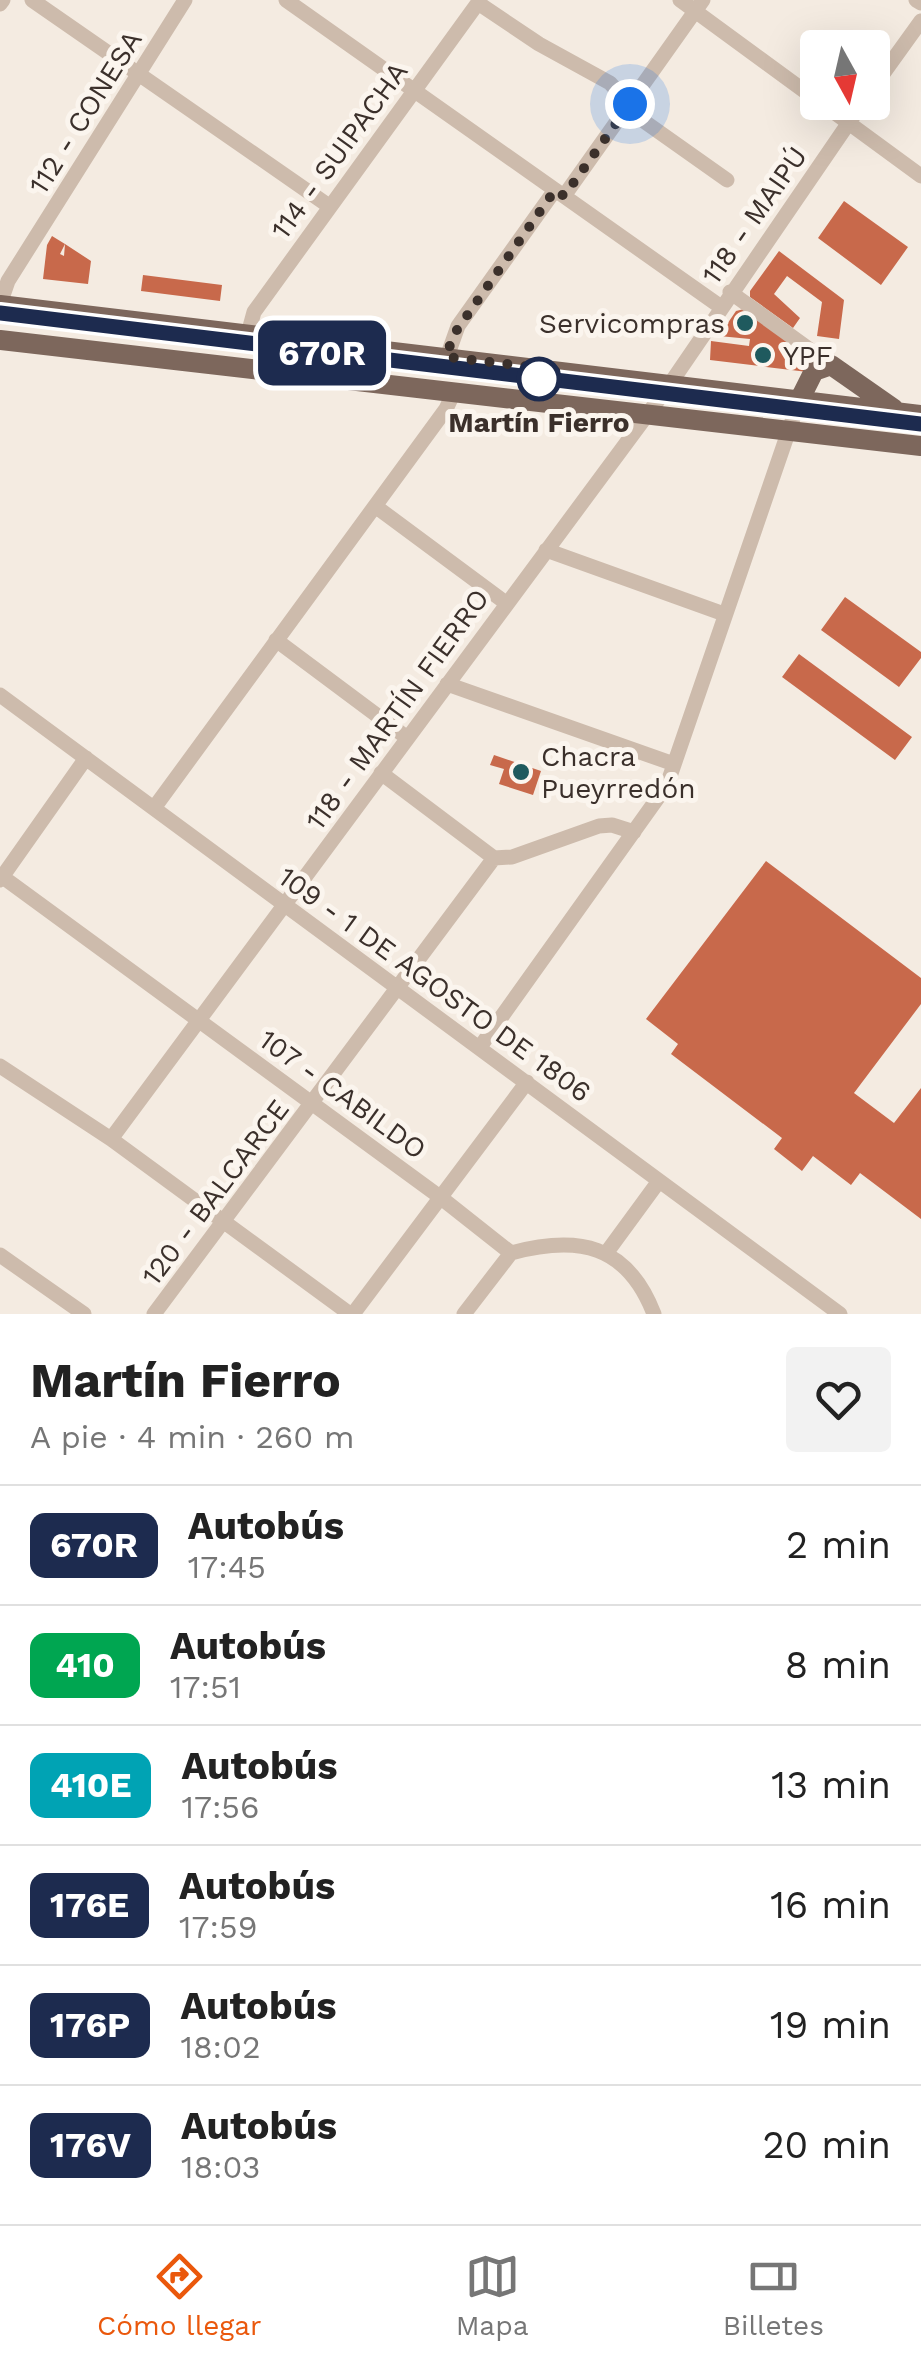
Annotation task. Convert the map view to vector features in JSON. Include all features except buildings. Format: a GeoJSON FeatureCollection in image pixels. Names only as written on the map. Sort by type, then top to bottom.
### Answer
{"type":"FeatureCollection","features":[{"type":"Feature","properties":{"kind":"main road"},"geometry":{"type":"LineString","coordinates":[[0,304],[910,414]]}},
{"type":"Feature","properties":{"kind":"main road"},"geometry":{"type":"LineString","coordinates":[[0,340],[921,446]]}},
{"type":"Feature","properties":{"kind":"main road"},"geometry":{"type":"LineString","coordinates":[[799,401],[814,371],[831,365],[910,414]]}},
{"type":"Feature","properties":{"kind":"street"},"geometry":{"type":"LineString","coordinates":[[32,0],[329,206]]}},
{"type":"Feature","properties":{"kind":"street","name":"112 - CONESA"},"geometry":{"type":"LineString","coordinates":[[0,304],[8,281],[185,0]]}},
{"type":"Feature","properties":{"kind":"street"},"geometry":{"type":"LineString","coordinates":[[286,0],[721,306]]}},
{"type":"Feature","properties":{"kind":"street"},"geometry":{"type":"LineString","coordinates":[[680,0],[699,5],[800,87]]}},
{"type":"Feature","properties":{"kind":"street"},"geometry":{"type":"LineString","coordinates":[[479,1],[538,44],[610,83],[646,122],[727,180]]}},
{"type":"Feature","properties":{"kind":"street","name":"114 - SUIPACHA"},"geometry":{"type":"LineString","coordinates":[[248,334],[254,312],[479,1]]}},
{"type":"Feature","properties":{"kind":"street"},"geometry":{"type":"LineString","coordinates":[[447,357],[458,326],[630,104],[699,5]]}},
{"type":"Feature","properties":{"kind":"street"},"geometry":{"type":"LineString","coordinates":[[890,64],[921,21]]}},
{"type":"Feature","properties":{"kind":"street"},"geometry":{"type":"LineString","coordinates":[[844,120],[921,176]]}},
{"type":"Feature","properties":{"kind":"street","name":"118 - MAIPÚ"},"geometry":{"type":"LineString","coordinates":[[721,306],[850,120]]}},
{"type":"Feature","properties":{"kind":"street"},"geometry":{"type":"LineString","coordinates":[[730,292],[831,365]]}},
{"type":"Feature","properties":{"kind":"street","name":"118 - MARTÍN FIERRO"},"geometry":{"type":"LineString","coordinates":[[110,1138],[670,384],[721,306]]}},
{"type":"Feature","properties":{"kind":"street"},"geometry":{"type":"LineString","coordinates":[[154,808],[446,409],[454,392]]}},
{"type":"Feature","properties":{"kind":"street"},"geometry":{"type":"LineString","coordinates":[[480,1047],[662,794],[799,401]]}},
{"type":"Feature","properties":{"kind":"street"},"geometry":{"type":"LineString","coordinates":[[375,506],[506,604]]}},
{"type":"Feature","properties":{"kind":"street"},"geometry":{"type":"LineString","coordinates":[[546,550],[724,614]]}},
{"type":"Feature","properties":{"kind":"street"},"geometry":{"type":"LineString","coordinates":[[276,640],[406,737]]}},
{"type":"Feature","properties":{"kind":"street"},"geometry":{"type":"LineString","coordinates":[[447,684],[674,764]]}},
{"type":"Feature","properties":{"kind":"street","name":"109 - 1 DE AGOSTO DE 1806"},"geometry":{"type":"LineString","coordinates":[[0,695],[839,1314]]}},
{"type":"Feature","properties":{"kind":"street"},"geometry":{"type":"LineString","coordinates":[[1,877],[86,758]]}},
{"type":"Feature","properties":{"kind":"street"},"geometry":{"type":"LineString","coordinates":[[382,773],[494,858],[512,857],[599,826],[612,825],[634,832]]}},
{"type":"Feature","properties":{"kind":"street","name":"120 - BALCARCE"},"geometry":{"type":"LineString","coordinates":[[154,1314],[494,858]]}},
{"type":"Feature","properties":{"kind":"street","name":"107 - CABILDO"},"geometry":{"type":"LineString","coordinates":[[1,877],[198,1018],[511,1252]]}},
{"type":"Feature","properties":{"kind":"street"},"geometry":{"type":"LineString","coordinates":[[0,1066],[110,1138],[352,1314],[526,1082]]}},
{"type":"Feature","properties":{"kind":"street"},"geometry":{"type":"LineString","coordinates":[[607,1252],[659,1181]]}},
{"type":"Feature","properties":{"kind":"street"},"geometry":{"type":"LineString","coordinates":[[464,1314],[511,1252],[556,1245],[607,1252],[640,1285],[654,1314]]}},
{"type":"Feature","properties":{"kind":"street"},"geometry":{"type":"LineString","coordinates":[[0,1255],[84,1314]]}},
{"type":"Feature","properties":{"kind":"bus line","name":"670R"},"geometry":{"type":"LineString","coordinates":[[0,313],[921,424]]}},
{"type":"Feature","properties":{"kind":"place","name":"Servicompras"},"geometry":{"type":"Point","coordinates":[745,323]}},
{"type":"Feature","properties":{"kind":"place","name":"YPF"},"geometry":{"type":"Point","coordinates":[763,355]}},
{"type":"Feature","properties":{"kind":"place","name":"Martín Fierro"},"geometry":{"type":"Point","coordinates":[539,379]}},
{"type":"Feature","properties":{"kind":"place","name":"Chacra Pueyrredón"},"geometry":{"type":"Point","coordinates":[521,772]}},
{"type":"Feature","properties":{"kind":"route"},"geometry":{"type":"LineString","coordinates":[[539,379],[558,370],[447,357],[452,337],[555,190],[564,196],[630,104]]}}]}
